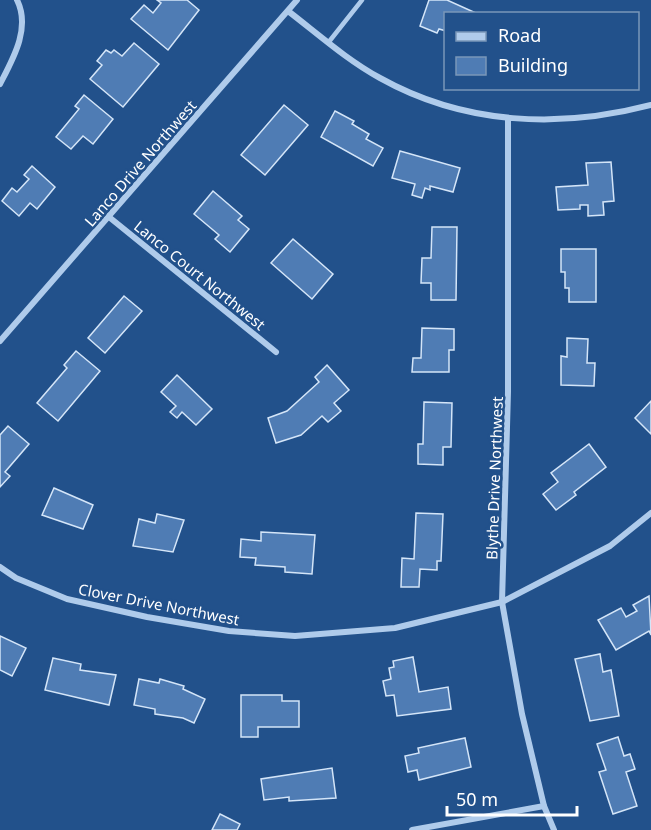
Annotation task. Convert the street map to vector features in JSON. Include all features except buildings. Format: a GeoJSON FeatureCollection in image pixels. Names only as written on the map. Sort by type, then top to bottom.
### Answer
{"type":"FeatureCollection","features":[{"type":"Feature","properties":{"kind":"street"},"geometry":{"type":"LineString","coordinates":[[0,84],[20,43],[22,10],[17,0]]}},
{"type":"Feature","properties":{"kind":"street","name":"Lanco Drive Northwest"},"geometry":{"type":"LineString","coordinates":[[0,341],[297,0]]}},
{"type":"Feature","properties":{"kind":"street"},"geometry":{"type":"LineString","coordinates":[[288,11],[328,43],[381,79],[435,102],[508,120],[567,121],[651,105]]}},
{"type":"Feature","properties":{"kind":"street","name":"Blythe Drive Northwest"},"geometry":{"type":"LineString","coordinates":[[508,120],[508,392],[502,602],[522,714],[544,806],[554,830]]}},
{"type":"Feature","properties":{"kind":"street","name":"Lanco Court Northwest"},"geometry":{"type":"LineString","coordinates":[[109,217],[276,352]]}},
{"type":"Feature","properties":{"kind":"street","name":"Clover Drive Northwest"},"geometry":{"type":"LineString","coordinates":[[0,567],[16,578],[67,599],[229,632],[295,636],[395,628],[502,602],[610,546],[651,513]]}},
{"type":"Feature","properties":{"kind":"street"},"geometry":{"type":"LineString","coordinates":[[412,830],[544,806]]}},
{"type":"Feature","properties":{"kind":"lane"},"geometry":{"type":"LineString","coordinates":[[328,43],[362,0]]}}]}
